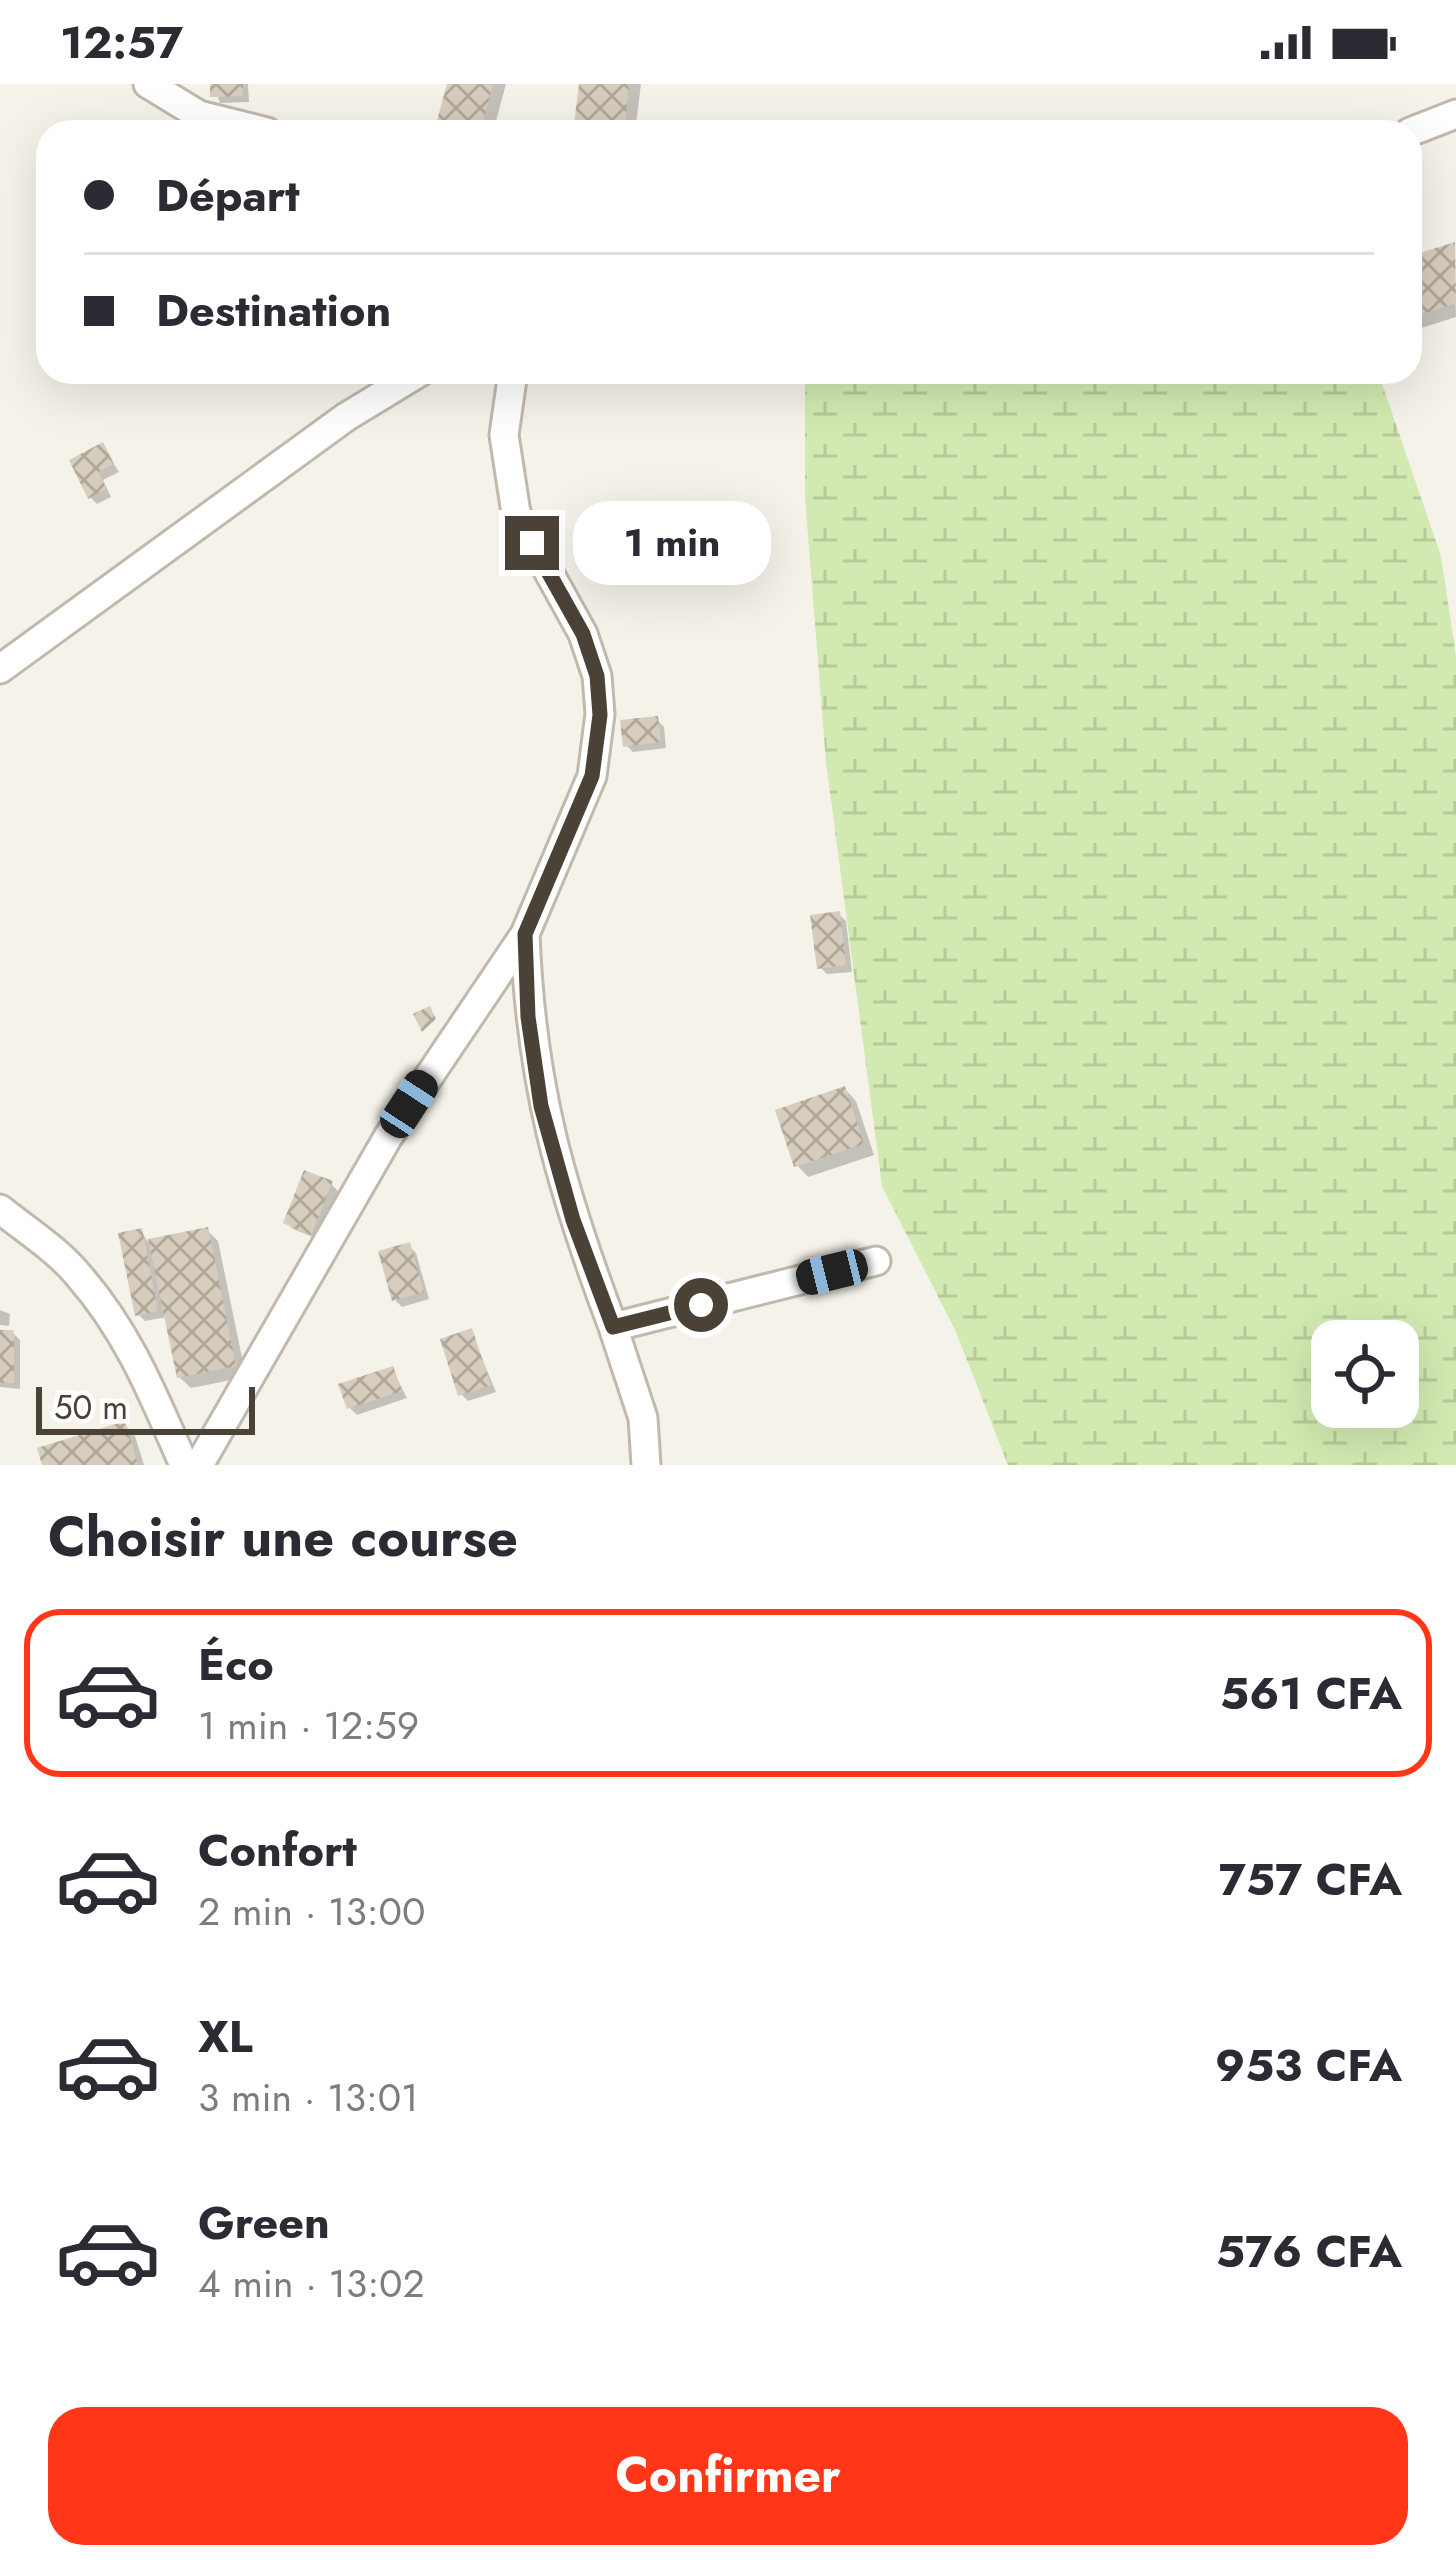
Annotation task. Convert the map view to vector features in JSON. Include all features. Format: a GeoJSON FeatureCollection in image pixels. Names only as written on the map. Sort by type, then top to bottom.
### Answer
{"type":"FeatureCollection","features":[{"type":"Feature","properties":{"kind":"street"},"geometry":{"type":"LineString","coordinates":[[148,84],[199,115],[219,120]]}},
{"type":"Feature","properties":{"kind":"street"},"geometry":{"type":"LineString","coordinates":[[1422,127],[1456,114]]}},
{"type":"Feature","properties":{"kind":"street"},"geometry":{"type":"LineString","coordinates":[[0,669],[346,417],[401,384]]}},
{"type":"Feature","properties":{"kind":"street"},"geometry":{"type":"LineString","coordinates":[[199,1465],[388,1136],[525,934],[592,776],[600,715],[597,676],[583,634],[516,513],[504,435],[511,384]]}},
{"type":"Feature","properties":{"kind":"street"},"geometry":{"type":"LineString","coordinates":[[525,934],[528,1017],[541,1106],[573,1220],[643,1418],[646,1465]]}},
{"type":"Feature","properties":{"kind":"street"},"geometry":{"type":"LineString","coordinates":[[0,1209],[77,1272],[117,1325],[145,1371],[184,1465]]}},
{"type":"Feature","properties":{"kind":"street"},"geometry":{"type":"LineString","coordinates":[[613,1327],[877,1261]]}},
{"type":"Feature","properties":{"kind":"green space"},"geometry":{"type":"Polygon","coordinates":[[[805,384],[1382,384],[1441,556],[1456,656],[1456,1465],[1008,1465],[956,1332],[882,1186],[826,762],[805,498],[805,384]]]}},
{"type":"Feature","properties":{"kind":"building"},"geometry":{"type":"Polygon","coordinates":[[[210,84],[243,84],[243,96],[210,97],[210,84]]]}},
{"type":"Feature","properties":{"kind":"building"},"geometry":{"type":"Polygon","coordinates":[[[447,84],[493,84],[483,120],[437,120],[447,84]]]}},
{"type":"Feature","properties":{"kind":"building"},"geometry":{"type":"Polygon","coordinates":[[[579,84],[629,84],[625,120],[574,120],[579,84]]]}},
{"type":"Feature","properties":{"kind":"building"},"geometry":{"type":"Polygon","coordinates":[[[1455,242],[1456,303],[1422,314],[1422,252],[1455,242]]]}},
{"type":"Feature","properties":{"kind":"building"},"geometry":{"type":"Polygon","coordinates":[[[103,442],[114,464],[98,472],[106,489],[88,499],[69,460],[103,442]]]}},
{"type":"Feature","properties":{"kind":"building"},"geometry":{"type":"Polygon","coordinates":[[[658,716],[661,742],[623,747],[620,720],[658,716]]]}},
{"type":"Feature","properties":{"kind":"building"},"geometry":{"type":"Polygon","coordinates":[[[840,911],[846,965],[817,969],[810,915],[840,911]]]}},
{"type":"Feature","properties":{"kind":"building"},"geometry":{"type":"Polygon","coordinates":[[[430,1006],[436,1019],[422,1032],[413,1014],[430,1006]]]}},
{"type":"Feature","properties":{"kind":"building"},"geometry":{"type":"Polygon","coordinates":[[[845,1086],[864,1144],[794,1167],[775,1110],[845,1086]]]}},
{"type":"Feature","properties":{"kind":"building"},"geometry":{"type":"Polygon","coordinates":[[[304,1170],[333,1181],[311,1235],[283,1223],[304,1170]]]}},
{"type":"Feature","properties":{"kind":"building"},"geometry":{"type":"Polygon","coordinates":[[[208,1227],[236,1366],[177,1378],[148,1239],[208,1227]]]}},
{"type":"Feature","properties":{"kind":"building"},"geometry":{"type":"Polygon","coordinates":[[[142,1228],[158,1311],[135,1316],[118,1233],[142,1228]]]}},
{"type":"Feature","properties":{"kind":"building"},"geometry":{"type":"Polygon","coordinates":[[[410,1242],[424,1292],[392,1301],[378,1251],[410,1242]]]}},
{"type":"Feature","properties":{"kind":"building"},"geometry":{"type":"Polygon","coordinates":[[[472,1328],[491,1385],[458,1396],[440,1339],[472,1328]]]}},
{"type":"Feature","properties":{"kind":"building"},"geometry":{"type":"Polygon","coordinates":[[[0,1330],[14,1330],[14,1383],[0,1383],[0,1330]]]}},
{"type":"Feature","properties":{"kind":"building"},"geometry":{"type":"Polygon","coordinates":[[[393,1366],[402,1391],[347,1409],[338,1384],[393,1366]]]}},
{"type":"Feature","properties":{"kind":"building"},"geometry":{"type":"Polygon","coordinates":[[[125,1421],[138,1465],[42,1465],[37,1448],[125,1421]]]}},
{"type":"Feature","properties":{"kind":"route"},"geometry":{"type":"LineString","coordinates":[[532,543],[583,634],[597,676],[600,715],[592,776],[525,934],[528,1017],[541,1106],[573,1220],[613,1327],[701,1305]]}}]}
